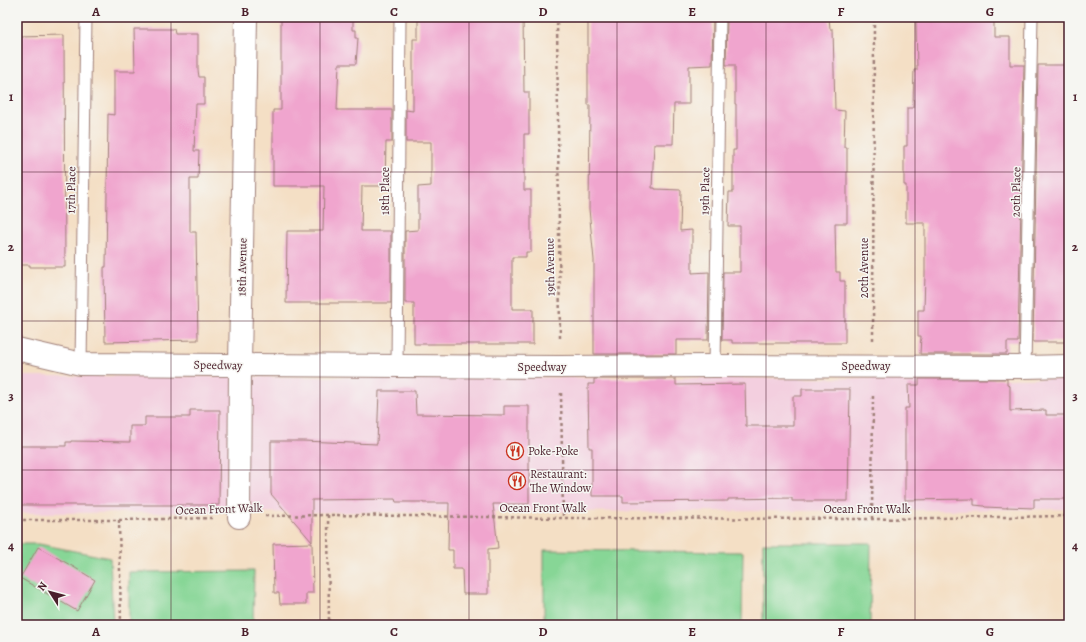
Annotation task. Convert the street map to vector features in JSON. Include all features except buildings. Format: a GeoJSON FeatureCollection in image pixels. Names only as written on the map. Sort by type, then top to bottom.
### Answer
{"type":"FeatureCollection","features":[{"type":"Feature","properties":{"kind":"street","name":"18th Avenue"},"geometry":{"type":"LineString","coordinates":[[239,517],[246,17]]}},
{"type":"Feature","properties":{"kind":"street","name":"Speedway"},"geometry":{"type":"LineString","coordinates":[[17,349],[81,364],[560,367],[1069,366]]}},
{"type":"Feature","properties":{"kind":"lane","name":"17th Place"},"geometry":{"type":"LineString","coordinates":[[81,364],[86,17]]}},
{"type":"Feature","properties":{"kind":"lane","name":"18th Place"},"geometry":{"type":"LineString","coordinates":[[397,366],[400,17]]}},
{"type":"Feature","properties":{"kind":"lane","name":"19th Place"},"geometry":{"type":"LineString","coordinates":[[715,366],[720,17]]}},
{"type":"Feature","properties":{"kind":"lane","name":"20th Place"},"geometry":{"type":"LineString","coordinates":[[1025,367],[1032,17]]}},
{"type":"Feature","properties":{"kind":"path","name":"19th Avenue"},"geometry":{"type":"LineString","coordinates":[[557,17],[563,518]]}},
{"type":"Feature","properties":{"kind":"path","name":"20th Avenue"},"geometry":{"type":"LineString","coordinates":[[872,519],[874,17]]}},
{"type":"Feature","properties":{"kind":"path","name":"Ocean Front Walk"},"geometry":{"type":"LineString","coordinates":[[17,520],[119,520],[328,515],[563,518],[872,519],[1069,516]]}},
{"type":"Feature","properties":{"kind":"path"},"geometry":{"type":"LineString","coordinates":[[328,515],[329,625]]}},
{"type":"Feature","properties":{"kind":"path"},"geometry":{"type":"LineString","coordinates":[[119,520],[121,625]]}},
{"type":"Feature","properties":{"kind":"shaded area"},"geometry":{"type":"Polygon","coordinates":[[[17,376],[1069,379],[1069,509],[17,513],[17,376]]]}},
{"type":"Feature","properties":{"kind":"green space"},"geometry":{"type":"Polygon","coordinates":[[[763,543],[871,543],[870,625],[763,625],[763,543]]]}},
{"type":"Feature","properties":{"kind":"green space"},"geometry":{"type":"Polygon","coordinates":[[[17,544],[39,544],[110,558],[113,625],[17,625],[17,544]]]}},
{"type":"Feature","properties":{"kind":"green space"},"geometry":{"type":"Polygon","coordinates":[[[544,550],[743,552],[742,625],[544,625],[544,550]]]}},
{"type":"Feature","properties":{"kind":"green space"},"geometry":{"type":"Polygon","coordinates":[[[254,571],[253,625],[129,625],[129,572],[254,571]]]}},
{"type":"Feature","properties":{"kind":"place","name":"Poke-Poke"},"geometry":{"type":"Point","coordinates":[515,451]}},
{"type":"Feature","properties":{"kind":"place","name":"Restaurant: The Window"},"geometry":{"type":"Point","coordinates":[517,481]}}]}
